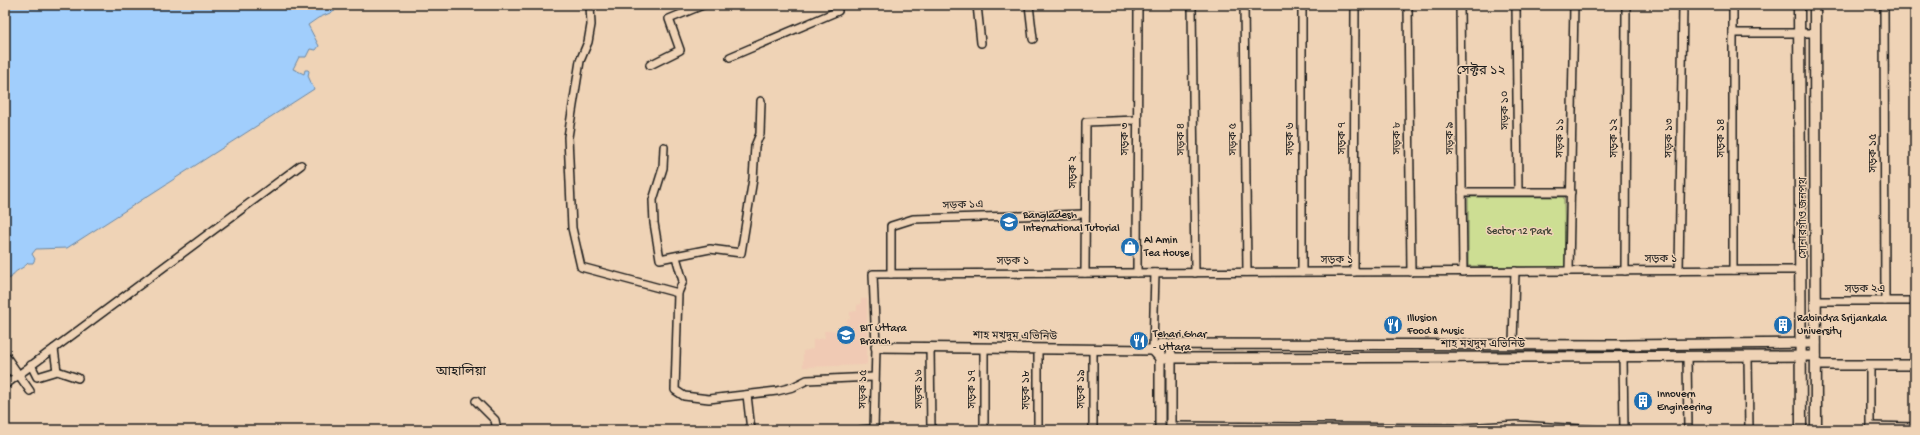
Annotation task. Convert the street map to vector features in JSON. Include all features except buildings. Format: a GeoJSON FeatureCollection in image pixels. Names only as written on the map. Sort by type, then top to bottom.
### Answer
{"type":"FeatureCollection","features":[{"type":"Feature","properties":{"kind":"main road","name":"সোনারগাঁও জনপথ"},"geometry":{"type":"LineString","coordinates":[[1799,5],[1801,430]]}},
{"type":"Feature","properties":{"kind":"main road","name":"সোনারগাঁও জনপথ"},"geometry":{"type":"LineString","coordinates":[[1815,5],[1816,430]]}},
{"type":"Feature","properties":{"kind":"street"},"geometry":{"type":"LineString","coordinates":[[590,5],[591,25],[588,42],[580,61],[568,137],[572,228],[580,267],[678,293]]}},
{"type":"Feature","properties":{"kind":"street"},"geometry":{"type":"LineString","coordinates":[[650,65],[680,50],[669,19],[704,5]]}},
{"type":"Feature","properties":{"kind":"street"},"geometry":{"type":"LineString","coordinates":[[730,57],[838,11],[838,5]]}},
{"type":"Feature","properties":{"kind":"street"},"geometry":{"type":"LineString","coordinates":[[977,5],[981,43]]}},
{"type":"Feature","properties":{"kind":"street"},"geometry":{"type":"LineString","coordinates":[[1029,5],[1033,39]]}},
{"type":"Feature","properties":{"kind":"street","name":"সড়ক ৩"},"geometry":{"type":"LineString","coordinates":[[1137,273],[1138,5]]}},
{"type":"Feature","properties":{"kind":"street","name":"সড়ক ৪"},"geometry":{"type":"LineString","coordinates":[[1192,5],[1195,273]]}},
{"type":"Feature","properties":{"kind":"street","name":"সড়ক ৫"},"geometry":{"type":"LineString","coordinates":[[1244,5],[1247,272]]}},
{"type":"Feature","properties":{"kind":"street","name":"সড়ক ৬"},"geometry":{"type":"LineString","coordinates":[[1302,5],[1302,272]]}},
{"type":"Feature","properties":{"kind":"street","name":"সড়ক ৭"},"geometry":{"type":"LineString","coordinates":[[1354,272],[1355,5]]}},
{"type":"Feature","properties":{"kind":"street","name":"সড়ক ৮"},"geometry":{"type":"LineString","coordinates":[[1408,5],[1411,272]]}},
{"type":"Feature","properties":{"kind":"street","name":"সড়ক ৯"},"geometry":{"type":"LineString","coordinates":[[1460,5],[1463,272]]}},
{"type":"Feature","properties":{"kind":"street","name":"সড়ক ১০"},"geometry":{"type":"LineString","coordinates":[[1516,5],[1518,191]]}},
{"type":"Feature","properties":{"kind":"street","name":"সড়ক ১১"},"geometry":{"type":"LineString","coordinates":[[1569,271],[1574,5]]}},
{"type":"Feature","properties":{"kind":"street","name":"সড়ক ১২"},"geometry":{"type":"LineString","coordinates":[[1625,271],[1626,5]]}},
{"type":"Feature","properties":{"kind":"street","name":"সড়ক ১৩"},"geometry":{"type":"LineString","coordinates":[[1679,271],[1683,5]]}},
{"type":"Feature","properties":{"kind":"street","name":"সড়ক ১৪"},"geometry":{"type":"LineString","coordinates":[[1733,270],[1734,5]]}},
{"type":"Feature","properties":{"kind":"street","name":"সড়ক ১৫"},"geometry":{"type":"LineString","coordinates":[[1884,5],[1885,301]]}},
{"type":"Feature","properties":{"kind":"street"},"geometry":{"type":"LineString","coordinates":[[1733,33],[1815,34]]}},
{"type":"Feature","properties":{"kind":"street"},"geometry":{"type":"LineString","coordinates":[[664,147],[662,168],[653,200],[654,223],[660,259],[710,249],[741,253],[753,179],[755,146],[760,134],[761,101]]}},
{"type":"Feature","properties":{"kind":"street","name":"সড়ক ২"},"geometry":{"type":"LineString","coordinates":[[1085,273],[1086,122],[1137,120]]}},
{"type":"Feature","properties":{"kind":"street"},"geometry":{"type":"LineString","coordinates":[[5,385],[301,165]]}},
{"type":"Feature","properties":{"kind":"street"},"geometry":{"type":"LineString","coordinates":[[1462,192],[1571,192]]}},
{"type":"Feature","properties":{"kind":"street","name":"সড়ক ১এ"},"geometry":{"type":"LineString","coordinates":[[890,274],[891,226],[913,219],[1085,214]]}},
{"type":"Feature","properties":{"kind":"street"},"geometry":{"type":"LineString","coordinates":[[676,257],[683,281],[678,293],[675,390],[684,396],[709,399],[776,392],[793,387],[807,380],[874,377]]}},
{"type":"Feature","properties":{"kind":"street","name":"সড়ক ১"},"geometry":{"type":"LineString","coordinates":[[873,274],[1801,270]]}},
{"type":"Feature","properties":{"kind":"street"},"geometry":{"type":"LineString","coordinates":[[1513,344],[1515,271]]}},
{"type":"Feature","properties":{"kind":"street"},"geometry":{"type":"LineString","coordinates":[[1155,273],[1157,347],[1160,358],[1160,430]]}},
{"type":"Feature","properties":{"kind":"street","name":"সড়ক ১৫"},"geometry":{"type":"LineString","coordinates":[[873,274],[876,347],[874,377],[874,430]]}},
{"type":"Feature","properties":{"kind":"street","name":"সড়ক ২এ"},"geometry":{"type":"LineString","coordinates":[[1816,301],[1915,301]]}},
{"type":"Feature","properties":{"kind":"street","name":"শাহ মখদুম এভিনিউ"},"geometry":{"type":"LineString","coordinates":[[876,347],[1038,350],[1157,347],[1171,344],[1660,345],[1816,343]]}},
{"type":"Feature","properties":{"kind":"street"},"geometry":{"type":"LineString","coordinates":[[1171,344],[1171,428],[1517,428],[1597,430]]}},
{"type":"Feature","properties":{"kind":"street"},"geometry":{"type":"LineString","coordinates":[[1319,344],[1319,358]]}},
{"type":"Feature","properties":{"kind":"street"},"geometry":{"type":"LineString","coordinates":[[1526,344],[1526,357]]}},
{"type":"Feature","properties":{"kind":"street"},"geometry":{"type":"LineString","coordinates":[[1660,345],[1660,357]]}},
{"type":"Feature","properties":{"kind":"street","name":"সড়ক ১৬"},"geometry":{"type":"LineString","coordinates":[[930,347],[931,430]]}},
{"type":"Feature","properties":{"kind":"street"},"geometry":{"type":"LineString","coordinates":[[54,349],[57,371]]}},
{"type":"Feature","properties":{"kind":"street","name":"সড়ক ১৭"},"geometry":{"type":"LineString","coordinates":[[984,349],[984,430]]}},
{"type":"Feature","properties":{"kind":"street","name":"সড়ক ১৯"},"geometry":{"type":"LineString","coordinates":[[1093,349],[1093,430]]}},
{"type":"Feature","properties":{"kind":"street","name":"সড়ক ১৮"},"geometry":{"type":"LineString","coordinates":[[1038,350],[1038,430]]}},
{"type":"Feature","properties":{"kind":"street"},"geometry":{"type":"LineString","coordinates":[[5,356],[30,391]]}},
{"type":"Feature","properties":{"kind":"street"},"geometry":{"type":"LineString","coordinates":[[1687,357],[1688,430]]}},
{"type":"Feature","properties":{"kind":"street"},"geometry":{"type":"LineString","coordinates":[[1748,357],[1749,430]]}},
{"type":"Feature","properties":{"kind":"street","name":"শাহ মখদুম এভিনিউ"},"geometry":{"type":"LineString","coordinates":[[1160,358],[1801,357],[1816,360],[1870,365],[1915,365]]}},
{"type":"Feature","properties":{"kind":"street"},"geometry":{"type":"LineString","coordinates":[[1623,358],[1624,430]]}},
{"type":"Feature","properties":{"kind":"street"},"geometry":{"type":"LineString","coordinates":[[1870,365],[1870,428],[1915,427]]}},
{"type":"Feature","properties":{"kind":"street"},"geometry":{"type":"LineString","coordinates":[[31,366],[37,377],[57,371],[78,378]]}},
{"type":"Feature","properties":{"kind":"street"},"geometry":{"type":"LineString","coordinates":[[5,368],[18,375]]}},
{"type":"Feature","properties":{"kind":"street"},"geometry":{"type":"LineString","coordinates":[[747,395],[751,430]]}},
{"type":"Feature","properties":{"kind":"street"},"geometry":{"type":"LineString","coordinates":[[476,401],[495,420],[497,430]]}},
{"type":"Feature","properties":{"kind":"street"},"geometry":{"type":"LineString","coordinates":[[862,430],[874,430]]}},
{"type":"Feature","properties":{"kind":"shaded area","name":"BIT Uttara Branch"},"geometry":{"type":"Polygon","coordinates":[[[861,299],[867,299],[867,364],[803,367],[803,351],[813,349],[813,340],[825,338],[824,331],[846,330],[847,319],[850,319],[850,312],[857,311],[857,305],[861,304],[861,299]]]}},
{"type":"Feature","properties":{"kind":"green space","name":"Sector 12 Park"},"geometry":{"type":"Polygon","coordinates":[[[1468,197],[1564,197],[1565,268],[1468,266],[1468,197]]]}},
{"type":"Feature","properties":{"kind":"water"},"geometry":{"type":"Polygon","coordinates":[[[5,5],[312,5],[314,8],[328,7],[335,11],[318,18],[308,25],[319,46],[316,50],[310,49],[306,57],[299,57],[293,69],[304,74],[305,70],[308,70],[308,76],[314,89],[67,248],[36,249],[32,254],[35,259],[33,263],[28,263],[14,273],[11,278],[5,279],[5,5]]]}},
{"type":"Feature","properties":{"kind":"place","name":"Bangladesh International Tutorial"},"geometry":{"type":"Point","coordinates":[1009,222]}},
{"type":"Feature","properties":{"kind":"place","name":"Al Amin Tea House"},"geometry":{"type":"Point","coordinates":[1130,247]}},
{"type":"Feature","properties":{"kind":"place","name":"Illusion Food & Music"},"geometry":{"type":"Point","coordinates":[1393,325]}},
{"type":"Feature","properties":{"kind":"place","name":"Rabindra Srijankala University"},"geometry":{"type":"Point","coordinates":[1783,325]}},
{"type":"Feature","properties":{"kind":"place","name":"BIT Uttara Branch"},"geometry":{"type":"Point","coordinates":[846,335]}},
{"type":"Feature","properties":{"kind":"place","name":"Tehari Ghar - Uttara"},"geometry":{"type":"Point","coordinates":[1139,341]}},
{"type":"Feature","properties":{"kind":"place","name":"Innovern Engineering"},"geometry":{"type":"Point","coordinates":[1643,401]}},
{"type":"Feature","properties":{"kind":"district","name":"সেক্টর ১২"},"geometry":{"type":"Point","coordinates":[1481,71]}},
{"type":"Feature","properties":{"kind":"district","name":"আহালিয়া"},"geometry":{"type":"Point","coordinates":[461,372]}}]}
